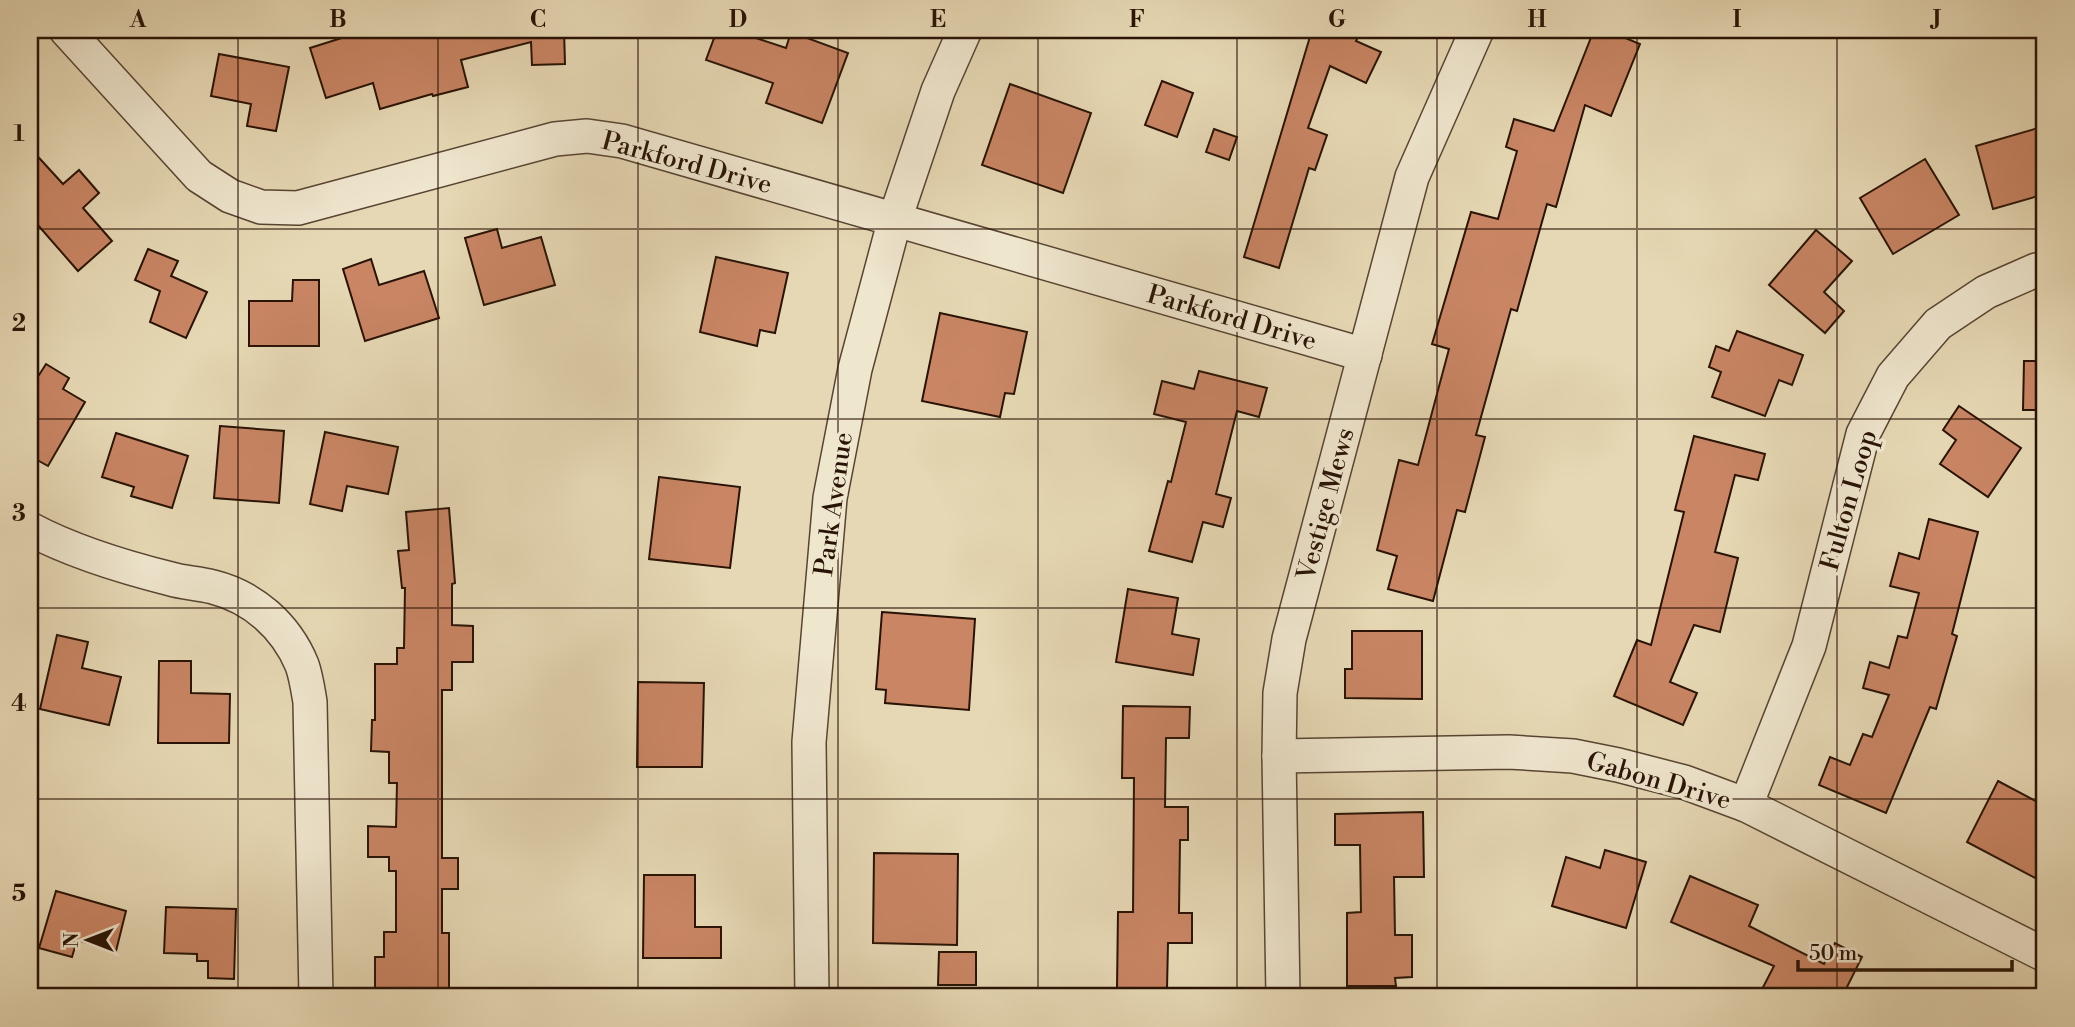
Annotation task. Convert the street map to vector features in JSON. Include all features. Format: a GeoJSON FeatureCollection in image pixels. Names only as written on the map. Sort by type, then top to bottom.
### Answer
{"type":"FeatureCollection","features":[{"type":"Feature","properties":{"kind":"street","name":"Parkford Drive"},"geometry":{"type":"LineString","coordinates":[[66,30],[199,176],[230,195],[261,207],[299,208],[555,139],[587,136],[622,141],[1365,355]]}},
{"type":"Feature","properties":{"kind":"street","name":"Park Avenue"},"geometry":{"type":"LineString","coordinates":[[813,997],[809,742],[830,498],[855,369],[895,219],[938,91],[965,30]]}},
{"type":"Feature","properties":{"kind":"street","name":"Vestige Mews"},"geometry":{"type":"LineString","coordinates":[[1283,997],[1280,693],[1289,639],[1412,177],[1477,30]]}},
{"type":"Feature","properties":{"kind":"street","name":"Fulton Loop"},"geometry":{"type":"LineString","coordinates":[[1746,805],[1809,646],[1863,434],[1893,376],[1938,324],[1986,292],[2045,268]]}},
{"type":"Feature","properties":{"kind":"street"},"geometry":{"type":"LineString","coordinates":[[30,529],[62,546],[172,580],[212,586],[237,594],[263,611],[282,631],[302,665],[310,702],[316,997]]}},
{"type":"Feature","properties":{"kind":"street","name":"Gabon Drive"},"geometry":{"type":"LineString","coordinates":[[1279,755],[1509,752],[1573,756],[1684,782],[1746,805],[2045,955]]}},
{"type":"Feature","properties":{"kind":"building"},"geometry":{"type":"Polygon","coordinates":[[[367,30],[564,30],[565,64],[532,65],[531,42],[461,60],[468,87],[380,109],[373,83],[326,98],[310,48],[367,30]]]}},
{"type":"Feature","properties":{"kind":"building"},"geometry":{"type":"Polygon","coordinates":[[[717,30],[732,30],[786,48],[791,32],[848,53],[822,123],[766,103],[773,83],[706,60],[717,30]]]}},
{"type":"Feature","properties":{"kind":"building"},"geometry":{"type":"Polygon","coordinates":[[[1312,30],[1361,30],[1356,41],[1381,52],[1366,83],[1330,66],[1308,128],[1327,135],[1315,170],[1309,168],[1279,268],[1244,257],[1312,30]]]}},
{"type":"Feature","properties":{"kind":"building"},"geometry":{"type":"Polygon","coordinates":[[[1594,30],[1606,30],[1640,44],[1611,116],[1585,105],[1556,207],[1547,204],[1517,311],[1511,309],[1476,435],[1485,437],[1465,512],[1457,510],[1433,601],[1388,589],[1397,556],[1377,550],[1399,460],[1418,465],[1449,349],[1432,344],[1471,212],[1498,219],[1517,151],[1506,147],[1514,119],[1554,131],[1594,30]]]}},
{"type":"Feature","properties":{"kind":"building"},"geometry":{"type":"Polygon","coordinates":[[[219,54],[289,67],[276,131],[247,126],[251,104],[211,96],[219,54]]]}},
{"type":"Feature","properties":{"kind":"building"},"geometry":{"type":"Polygon","coordinates":[[[1162,81],[1193,93],[1177,137],[1145,125],[1162,81]]]}},
{"type":"Feature","properties":{"kind":"building"},"geometry":{"type":"Polygon","coordinates":[[[1010,84],[1091,113],[1063,193],[982,165],[1010,84]]]}},
{"type":"Feature","properties":{"kind":"building"},"geometry":{"type":"Polygon","coordinates":[[[2045,126],[2045,194],[1993,209],[1976,146],[2045,126]]]}},
{"type":"Feature","properties":{"kind":"building"},"geometry":{"type":"Polygon","coordinates":[[[1214,129],[1237,137],[1229,160],[1206,152],[1214,129]]]}},
{"type":"Feature","properties":{"kind":"building"},"geometry":{"type":"Polygon","coordinates":[[[30,148],[63,184],[79,170],[99,193],[83,208],[112,241],[78,271],[30,216],[30,148]]]}},
{"type":"Feature","properties":{"kind":"building"},"geometry":{"type":"Polygon","coordinates":[[[1925,159],[1959,215],[1893,254],[1860,198],[1925,159]]]}},
{"type":"Feature","properties":{"kind":"building"},"geometry":{"type":"Polygon","coordinates":[[[497,229],[502,248],[541,237],[555,285],[484,305],[465,238],[497,229]]]}},
{"type":"Feature","properties":{"kind":"building"},"geometry":{"type":"Polygon","coordinates":[[[1816,230],[1852,261],[1824,292],[1844,311],[1825,333],[1769,285],[1816,230]]]}},
{"type":"Feature","properties":{"kind":"building"},"geometry":{"type":"Polygon","coordinates":[[[148,249],[178,261],[171,276],[207,292],[186,338],[150,322],[160,291],[135,280],[148,249]]]}},
{"type":"Feature","properties":{"kind":"building"},"geometry":{"type":"Polygon","coordinates":[[[716,257],[788,273],[775,333],[760,330],[757,346],[700,332],[716,257]]]}},
{"type":"Feature","properties":{"kind":"building"},"geometry":{"type":"Polygon","coordinates":[[[371,259],[379,285],[424,271],[439,318],[365,341],[343,269],[371,259]]]}},
{"type":"Feature","properties":{"kind":"building"},"geometry":{"type":"Polygon","coordinates":[[[293,280],[319,280],[319,346],[249,346],[249,301],[292,301],[293,280]]]}},
{"type":"Feature","properties":{"kind":"building"},"geometry":{"type":"Polygon","coordinates":[[[940,313],[1027,332],[1014,394],[1005,393],[1000,417],[922,401],[940,313]]]}},
{"type":"Feature","properties":{"kind":"building"},"geometry":{"type":"Polygon","coordinates":[[[1737,331],[1803,355],[1792,385],[1779,380],[1765,416],[1712,397],[1721,372],[1709,367],[1716,346],[1729,351],[1737,331]]]}},
{"type":"Feature","properties":{"kind":"building"},"geometry":{"type":"Polygon","coordinates":[[[2024,361],[2045,361],[2045,410],[2023,410],[2024,361]]]}},
{"type":"Feature","properties":{"kind":"building"},"geometry":{"type":"Polygon","coordinates":[[[46,364],[69,378],[63,389],[85,402],[48,466],[30,456],[30,370],[39,375],[46,364]]]}},
{"type":"Feature","properties":{"kind":"building"},"geometry":{"type":"Polygon","coordinates":[[[1199,371],[1267,388],[1259,417],[1237,411],[1216,494],[1231,498],[1223,527],[1203,522],[1192,562],[1149,551],[1168,481],[1171,482],[1186,422],[1154,414],[1162,381],[1194,389],[1199,371]]]}},
{"type":"Feature","properties":{"kind":"building"},"geometry":{"type":"Polygon","coordinates":[[[1959,406],[2021,448],[1988,497],[1940,464],[1956,440],[1943,430],[1959,406]]]}},
{"type":"Feature","properties":{"kind":"building"},"geometry":{"type":"Polygon","coordinates":[[[220,426],[284,431],[279,503],[214,498],[220,426]]]}},
{"type":"Feature","properties":{"kind":"building"},"geometry":{"type":"Polygon","coordinates":[[[325,432],[398,447],[388,494],[347,486],[342,511],[310,504],[325,432]]]}},
{"type":"Feature","properties":{"kind":"building"},"geometry":{"type":"Polygon","coordinates":[[[116,433],[188,456],[172,508],[131,496],[134,487],[102,477],[116,433]]]}},
{"type":"Feature","properties":{"kind":"building"},"geometry":{"type":"Polygon","coordinates":[[[1694,436],[1765,454],[1758,480],[1735,475],[1715,552],[1738,558],[1720,632],[1694,625],[1670,682],[1697,693],[1683,725],[1614,696],[1637,640],[1651,645],[1684,512],[1675,510],[1694,436]]]}},
{"type":"Feature","properties":{"kind":"building"},"geometry":{"type":"Polygon","coordinates":[[[659,477],[740,487],[730,568],[649,559],[659,477]]]}},
{"type":"Feature","properties":{"kind":"building"},"geometry":{"type":"Polygon","coordinates":[[[449,508],[455,583],[452,584],[452,625],[473,626],[473,662],[452,662],[452,690],[442,690],[442,858],[458,858],[458,889],[442,889],[442,933],[449,933],[449,990],[375,990],[375,957],[384,957],[384,932],[396,932],[396,871],[389,871],[389,857],[368,857],[368,826],[396,827],[397,783],[389,783],[389,752],[371,751],[372,720],[375,720],[375,664],[397,664],[397,648],[404,648],[405,588],[402,588],[398,551],[409,550],[406,512],[449,508]]]}},
{"type":"Feature","properties":{"kind":"building"},"geometry":{"type":"Polygon","coordinates":[[[1929,519],[1978,532],[1952,634],[1957,636],[1936,709],[1930,707],[1886,813],[1819,785],[1830,757],[1850,765],[1863,734],[1872,737],[1889,695],[1863,688],[1870,662],[1889,668],[1898,636],[1907,638],[1919,593],[1890,586],[1899,553],[1919,559],[1929,519]]]}},
{"type":"Feature","properties":{"kind":"building"},"geometry":{"type":"Polygon","coordinates":[[[1128,589],[1178,598],[1172,634],[1199,639],[1193,675],[1116,662],[1128,589]]]}},
{"type":"Feature","properties":{"kind":"building"},"geometry":{"type":"Polygon","coordinates":[[[882,612],[975,619],[969,710],[885,703],[886,690],[876,689],[882,612]]]}},
{"type":"Feature","properties":{"kind":"building"},"geometry":{"type":"Polygon","coordinates":[[[1352,631],[1422,631],[1422,699],[1345,698],[1345,669],[1352,669],[1352,631]]]}},
{"type":"Feature","properties":{"kind":"building"},"geometry":{"type":"Polygon","coordinates":[[[57,635],[88,642],[82,668],[121,677],[109,725],[40,709],[57,635]]]}},
{"type":"Feature","properties":{"kind":"building"},"geometry":{"type":"Polygon","coordinates":[[[159,661],[191,661],[191,693],[230,694],[229,743],[158,743],[159,661]]]}},
{"type":"Feature","properties":{"kind":"building"},"geometry":{"type":"Polygon","coordinates":[[[638,682],[704,683],[702,767],[637,767],[638,682]]]}},
{"type":"Feature","properties":{"kind":"building"},"geometry":{"type":"Polygon","coordinates":[[[1123,706],[1190,707],[1189,738],[1166,738],[1165,807],[1188,807],[1188,840],[1180,840],[1179,913],[1192,913],[1192,943],[1168,943],[1167,989],[1117,988],[1118,912],[1133,912],[1134,778],[1122,778],[1123,706]]]}},
{"type":"Feature","properties":{"kind":"building"},"geometry":{"type":"Polygon","coordinates":[[[1998,781],[2045,806],[2045,858],[2035,878],[1967,842],[1998,781]]]}},
{"type":"Feature","properties":{"kind":"building"},"geometry":{"type":"Polygon","coordinates":[[[1423,812],[1424,877],[1394,877],[1395,935],[1412,935],[1412,977],[1395,978],[1396,986],[1347,986],[1347,913],[1361,912],[1360,845],[1335,845],[1335,814],[1423,812]]]}},
{"type":"Feature","properties":{"kind":"building"},"geometry":{"type":"Polygon","coordinates":[[[1605,850],[1646,862],[1626,928],[1552,906],[1566,857],[1600,868],[1605,850]]]}},
{"type":"Feature","properties":{"kind":"building"},"geometry":{"type":"Polygon","coordinates":[[[874,853],[958,854],[957,945],[873,943],[874,853]]]}},
{"type":"Feature","properties":{"kind":"building"},"geometry":{"type":"Polygon","coordinates":[[[644,875],[695,875],[695,927],[721,927],[721,958],[643,958],[644,875]]]}},
{"type":"Feature","properties":{"kind":"building"},"geometry":{"type":"Polygon","coordinates":[[[1690,876],[1758,905],[1749,926],[1824,964],[1835,943],[1862,957],[1842,997],[1758,997],[1774,966],[1671,922],[1690,876]]]}},
{"type":"Feature","properties":{"kind":"building"},"geometry":{"type":"Polygon","coordinates":[[[56,891],[126,911],[116,951],[77,940],[72,957],[39,948],[56,891]]]}},
{"type":"Feature","properties":{"kind":"building"},"geometry":{"type":"Polygon","coordinates":[[[166,907],[236,909],[234,979],[208,978],[208,961],[197,961],[197,954],[164,953],[166,907]]]}},
{"type":"Feature","properties":{"kind":"building"},"geometry":{"type":"Polygon","coordinates":[[[939,952],[976,952],[976,985],[938,985],[939,952]]]}}]}
